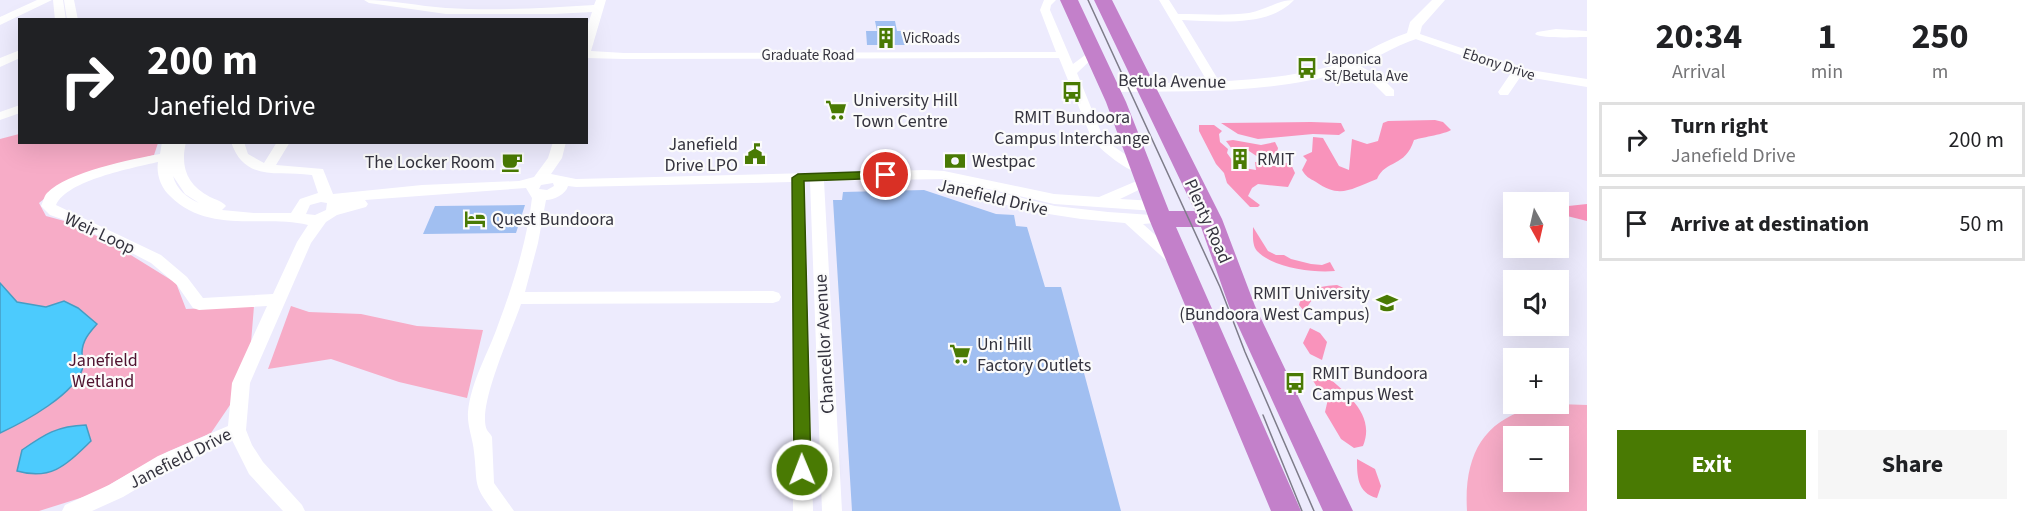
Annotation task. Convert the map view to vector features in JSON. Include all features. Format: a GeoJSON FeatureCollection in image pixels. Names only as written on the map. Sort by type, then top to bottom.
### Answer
{"type":"FeatureCollection","features":[{"type":"Feature","properties":{"kind":"highway"},"geometry":{"type":"LineString","coordinates":[[1069,0],[1107,84],[1158,213],[1286,511]]}},
{"type":"Feature","properties":{"kind":"highway","name":"Plenty Road"},"geometry":{"type":"LineString","coordinates":[[1103,0],[1142,84],[1207,213],[1242,306],[1338,511]]}},
{"type":"Feature","properties":{"kind":"highway","name":"Janefield Drive"},"geometry":{"type":"LineString","coordinates":[[1158,213],[1207,213]]}},
{"type":"Feature","properties":{"kind":"street"},"geometry":{"type":"LineString","coordinates":[[0,22],[23,9],[47,0]]}},
{"type":"Feature","properties":{"kind":"street"},"geometry":{"type":"LineString","coordinates":[[58,0],[61,18]]}},
{"type":"Feature","properties":{"kind":"street"},"geometry":{"type":"LineString","coordinates":[[69,0],[73,18]]}},
{"type":"Feature","properties":{"kind":"street"},"geometry":{"type":"LineString","coordinates":[[369,0],[440,11],[554,11],[600,7],[588,46]]}},
{"type":"Feature","properties":{"kind":"street"},"geometry":{"type":"LineString","coordinates":[[1051,0],[1045,7],[1102,145],[1144,176],[1099,203]]}},
{"type":"Feature","properties":{"kind":"street"},"geometry":{"type":"LineString","coordinates":[[1164,0],[1214,84]]}},
{"type":"Feature","properties":{"kind":"street"},"geometry":{"type":"LineString","coordinates":[[1174,17],[1250,15],[1272,10],[1289,0]]}},
{"type":"Feature","properties":{"kind":"street"},"geometry":{"type":"LineString","coordinates":[[1414,35],[1415,27],[1439,0]]}},
{"type":"Feature","properties":{"kind":"street"},"geometry":{"type":"LineString","coordinates":[[1541,34],[1556,32],[1587,34]]}},
{"type":"Feature","properties":{"kind":"street","name":"Betula Avenue"},"geometry":{"type":"LineString","coordinates":[[1107,84],[1214,84],[1301,77],[1351,65],[1377,55],[1401,39],[1414,35]]}},
{"type":"Feature","properties":{"kind":"street","name":"Ebony Drive"},"geometry":{"type":"LineString","coordinates":[[1414,35],[1518,72],[1563,81],[1587,83]]}},
{"type":"Feature","properties":{"kind":"street","name":"Graduate Road"},"geometry":{"type":"LineString","coordinates":[[588,52],[624,56]]}},
{"type":"Feature","properties":{"kind":"street"},"geometry":{"type":"LineString","coordinates":[[1071,72],[1092,53]]}},
{"type":"Feature","properties":{"kind":"street"},"geometry":{"type":"LineString","coordinates":[[0,63],[18,54]]}},
{"type":"Feature","properties":{"kind":"street","name":"Graduate Road"},"geometry":{"type":"LineString","coordinates":[[588,58],[1064,55]]}},
{"type":"Feature","properties":{"kind":"street"},"geometry":{"type":"LineString","coordinates":[[1351,65],[1378,81],[1390,93]]}},
{"type":"Feature","properties":{"kind":"street"},"geometry":{"type":"LineString","coordinates":[[1504,92],[1518,72]]}},
{"type":"Feature","properties":{"kind":"street"},"geometry":{"type":"LineString","coordinates":[[0,116],[18,110]]}},
{"type":"Feature","properties":{"kind":"street"},"geometry":{"type":"LineString","coordinates":[[237,144],[239,151],[247,161],[267,169],[318,172],[328,207]]}},
{"type":"Feature","properties":{"kind":"street"},"geometry":{"type":"LineString","coordinates":[[267,169],[283,144]]}},
{"type":"Feature","properties":{"kind":"street"},"geometry":{"type":"LineString","coordinates":[[504,511],[485,486],[477,414],[559,144]]}},
{"type":"Feature","properties":{"kind":"street"},"geometry":{"type":"LineString","coordinates":[[172,149],[164,176],[181,199],[199,210],[236,218],[328,207]]}},
{"type":"Feature","properties":{"kind":"street","name":"Weir Loop"},"geometry":{"type":"LineString","coordinates":[[172,149],[92,176],[52,195],[48,206],[55,212],[81,221],[156,260],[182,281],[199,304],[277,300]]}},
{"type":"Feature","properties":{"kind":"street","name":"Janefield Drive"},"geometry":{"type":"LineString","coordinates":[[72,511],[116,491],[165,462],[237,430],[242,383],[304,242],[328,207],[420,196],[547,187],[798,181],[925,174],[1054,199],[1099,203],[1158,213]]}},
{"type":"Feature","properties":{"kind":"street"},"geometry":{"type":"LineString","coordinates":[[304,211],[321,177]]}},
{"type":"Feature","properties":{"kind":"street","name":"Janefield Drive"},"geometry":{"type":"LineString","coordinates":[[817,180],[928,182],[1050,211],[1128,218],[1158,213]]}},
{"type":"Feature","properties":{"kind":"street","name":"Chancellor Avenue"},"geometry":{"type":"LineString","coordinates":[[817,180],[832,511]]}},
{"type":"Feature","properties":{"kind":"street","name":"Chancellor Avenue"},"geometry":{"type":"LineString","coordinates":[[798,181],[803,511]]}},
{"type":"Feature","properties":{"kind":"street"},"geometry":{"type":"LineString","coordinates":[[1003,188],[1004,196],[1013,204]]}},
{"type":"Feature","properties":{"kind":"street"},"geometry":{"type":"LineString","coordinates":[[304,211],[328,207]]}},
{"type":"Feature","properties":{"kind":"street","name":"Janefield Drive"},"geometry":{"type":"LineString","coordinates":[[304,211],[304,242]]}},
{"type":"Feature","properties":{"kind":"street"},"geometry":{"type":"LineString","coordinates":[[1128,218],[1181,265]]}},
{"type":"Feature","properties":{"kind":"street"},"geometry":{"type":"LineString","coordinates":[[514,298],[773,297]]}},
{"type":"Feature","properties":{"kind":"street"},"geometry":{"type":"LineString","coordinates":[[802,429],[828,429]]}},
{"type":"Feature","properties":{"kind":"street"},"geometry":{"type":"LineString","coordinates":[[237,430],[256,468],[295,511]]}},
{"type":"Feature","properties":{"kind":"green space","name":"Janefield Wetland"},"geometry":{"type":"Polygon","coordinates":[[[18,134],[18,144],[158,144],[154,155],[94,173],[52,193],[39,203],[46,216],[68,222],[113,244],[176,283],[186,309],[254,306],[251,343],[230,405],[211,433],[167,452],[93,494],[39,511],[0,511],[0,139],[18,134]]]}},
{"type":"Feature","properties":{"kind":"green space"},"geometry":{"type":"Polygon","coordinates":[[[291,306],[309,312],[361,314],[417,326],[483,330],[467,398],[399,382],[331,359],[268,369],[291,306]]]}},
{"type":"Feature","properties":{"kind":"green space"},"geometry":{"type":"Polygon","coordinates":[[[1569,404],[1587,405],[1587,511],[1467,511],[1467,488],[1476,450],[1498,423],[1515,414],[1569,414],[1569,404]]]}},
{"type":"Feature","properties":{"kind":"shaded area"},"geometry":{"type":"Polygon","coordinates":[[[1435,120],[1443,122],[1451,130],[1414,140],[1406,155],[1385,168],[1377,179],[1353,189],[1332,190],[1310,178],[1302,170],[1307,160],[1303,156],[1312,152],[1313,137],[1323,138],[1339,166],[1349,170],[1352,139],[1367,144],[1378,141],[1383,123],[1388,121],[1435,120]]]}},
{"type":"Feature","properties":{"kind":"shaded area"},"geometry":{"type":"Polygon","coordinates":[[[1221,123],[1341,123],[1345,131],[1339,135],[1313,134],[1258,139],[1238,134],[1221,123]]]}},
{"type":"Feature","properties":{"kind":"shaded area"},"geometry":{"type":"Polygon","coordinates":[[[1199,125],[1214,125],[1222,131],[1219,134],[1220,142],[1228,149],[1227,153],[1237,167],[1256,170],[1255,162],[1278,165],[1290,162],[1295,173],[1288,187],[1258,184],[1252,188],[1248,196],[1260,205],[1250,207],[1227,183],[1224,173],[1216,164],[1199,131],[1199,125]]]}},
{"type":"Feature","properties":{"kind":"shaded area"},"geometry":{"type":"Polygon","coordinates":[[[1226,141],[1261,145],[1275,142],[1278,148],[1275,161],[1264,161],[1249,151],[1232,149],[1226,141]]]}},
{"type":"Feature","properties":{"kind":"shaded area"},"geometry":{"type":"Polygon","coordinates":[[[1587,204],[1587,221],[1569,216],[1569,206],[1587,204]]]}},
{"type":"Feature","properties":{"kind":"shaded area"},"geometry":{"type":"Polygon","coordinates":[[[1253,227],[1268,251],[1311,264],[1322,265],[1330,262],[1335,271],[1305,270],[1273,262],[1255,249],[1253,227]]]}},
{"type":"Feature","properties":{"kind":"shaded area"},"geometry":{"type":"Polygon","coordinates":[[[1337,285],[1346,289],[1320,293],[1304,311],[1299,305],[1301,299],[1309,291],[1319,287],[1337,285]]]}},
{"type":"Feature","properties":{"kind":"shaded area"},"geometry":{"type":"Polygon","coordinates":[[[1310,328],[1320,333],[1327,342],[1322,360],[1310,354],[1303,343],[1310,328]]]}},
{"type":"Feature","properties":{"kind":"shaded area"},"geometry":{"type":"Polygon","coordinates":[[[1325,374],[1350,397],[1362,414],[1366,424],[1363,446],[1354,448],[1341,439],[1325,412],[1329,395],[1317,387],[1312,379],[1325,374]]]}},
{"type":"Feature","properties":{"kind":"shaded area"},"geometry":{"type":"Polygon","coordinates":[[[1357,459],[1375,469],[1381,486],[1377,498],[1370,496],[1362,488],[1358,477],[1357,459]]]}},
{"type":"Feature","properties":{"kind":"water"},"geometry":{"type":"Polygon","coordinates":[[[0,283],[17,302],[46,307],[64,301],[78,308],[97,324],[85,341],[82,349],[83,367],[70,387],[48,406],[0,433],[0,283]]]}},
{"type":"Feature","properties":{"kind":"water"},"geometry":{"type":"Polygon","coordinates":[[[86,425],[91,441],[66,463],[40,474],[17,471],[22,450],[30,444],[59,429],[86,425]]]}},
{"type":"Feature","properties":{"kind":"building","name":"VicRoads"},"geometry":{"type":"Polygon","coordinates":[[[875,21],[895,21],[897,31],[904,31],[907,45],[867,45],[866,31],[877,31],[875,21]]]}},
{"type":"Feature","properties":{"kind":"building","name":"Uni Hill Factory Outlets"},"geometry":{"type":"Polygon","coordinates":[[[924,190],[996,214],[1014,215],[1016,226],[1027,227],[1045,287],[1061,287],[1121,511],[852,511],[833,200],[842,200],[843,192],[924,190]]]}},
{"type":"Feature","properties":{"kind":"building","name":"Quest Bundoora"},"geometry":{"type":"Polygon","coordinates":[[[525,205],[516,233],[423,234],[435,206],[525,205]]]}},
{"type":"Feature","properties":{"kind":"tram line"},"geometry":{"type":"LineString","coordinates":[[1088,0],[1220,287],[1245,352],[1314,511]]}},
{"type":"Feature","properties":{"kind":"tram line"},"geometry":{"type":"LineString","coordinates":[[1263,415],[1302,511]]}},
{"type":"Feature","properties":{"kind":"place","name":"VicRoads"},"geometry":{"type":"Point","coordinates":[886,38]}},
{"type":"Feature","properties":{"kind":"place","name":"Japonica St/Betula Ave"},"geometry":{"type":"Point","coordinates":[1307,68]}},
{"type":"Feature","properties":{"kind":"place","name":"RMIT Bundoora Campus Interchange"},"geometry":{"type":"Point","coordinates":[1072,92]}},
{"type":"Feature","properties":{"kind":"place","name":"University Hill Town Centre"},"geometry":{"type":"Point","coordinates":[836,110]}},
{"type":"Feature","properties":{"kind":"place","name":"Janefield Drive LPO"},"geometry":{"type":"Point","coordinates":[755,154]}},
{"type":"Feature","properties":{"kind":"place","name":"RMIT"},"geometry":{"type":"Point","coordinates":[1240,159]}},
{"type":"Feature","properties":{"kind":"place","name":"Westpac"},"geometry":{"type":"Point","coordinates":[955,161]}},
{"type":"Feature","properties":{"kind":"place","name":"The Locker Room"},"geometry":{"type":"Point","coordinates":[512,162]}},
{"type":"Feature","properties":{"kind":"place","name":"Quest Bundoora"},"geometry":{"type":"Point","coordinates":[475,219]}},
{"type":"Feature","properties":{"kind":"place","name":"RMIT University (Bundoora West Campus)"},"geometry":{"type":"Point","coordinates":[1387,303]}},
{"type":"Feature","properties":{"kind":"place","name":"Uni Hill Factory Outlets"},"geometry":{"type":"Point","coordinates":[960,354]}},
{"type":"Feature","properties":{"kind":"place","name":"RMIT Bundoora Campus West"},"geometry":{"type":"Point","coordinates":[1295,383]}},
{"type":"Feature","properties":{"kind":"route"},"geometry":{"type":"LineString","coordinates":[[802,470],[798,178],[886,175]]}}]}
